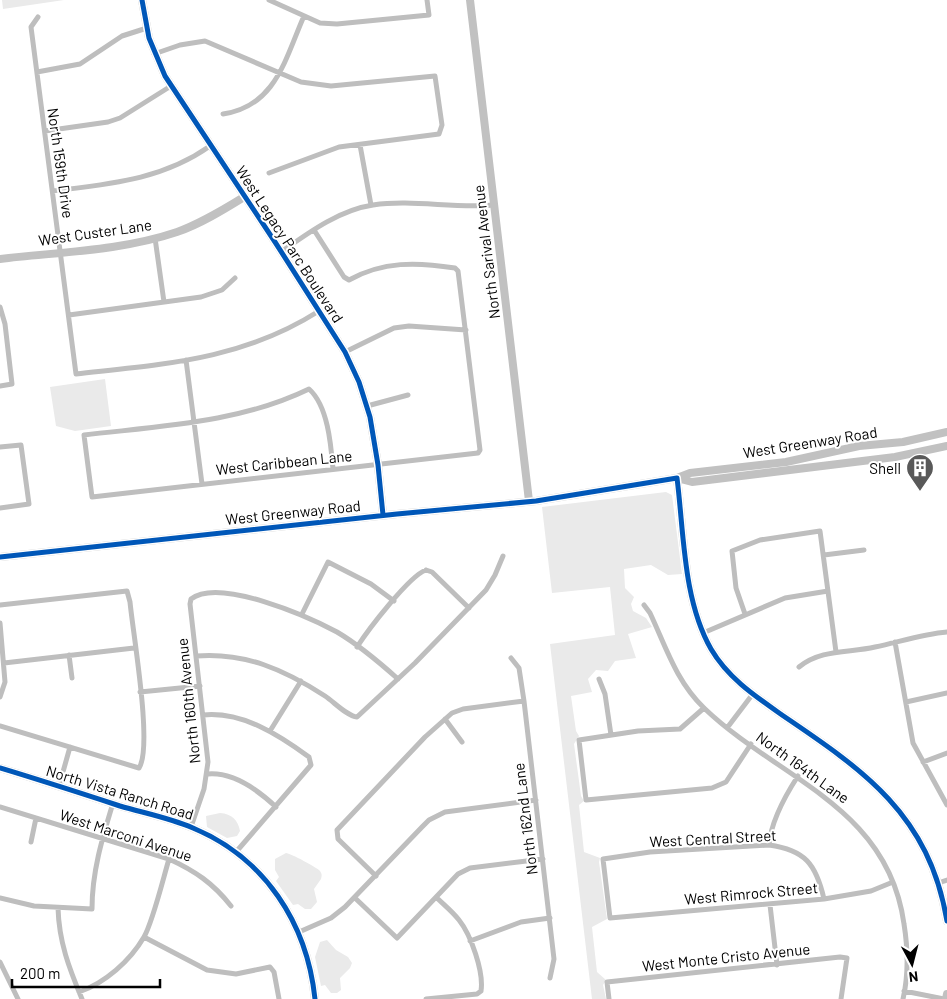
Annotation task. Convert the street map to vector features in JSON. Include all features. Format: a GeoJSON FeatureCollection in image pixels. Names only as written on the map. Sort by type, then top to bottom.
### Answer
{"type":"FeatureCollection","features":[{"type":"Feature","properties":{"kind":"main road","name":"West Legacy Parc Boulevard"},"geometry":{"type":"LineString","coordinates":[[142,0],[154,54],[171,86],[345,352],[359,382],[367,406],[378,465],[383,515]]}},
{"type":"Feature","properties":{"kind":"main road","name":"North Sarival Avenue"},"geometry":{"type":"LineString","coordinates":[[470,0],[529,501]]}},
{"type":"Feature","properties":{"kind":"main road","name":"West Custer Lane"},"geometry":{"type":"LineString","coordinates":[[0,259],[129,244],[155,238],[199,223],[244,197]]}},
{"type":"Feature","properties":{"kind":"main road","name":"West Greenway Road"},"geometry":{"type":"LineString","coordinates":[[0,557],[580,495],[677,478],[690,473],[786,462],[859,446],[903,442],[947,432]]}},
{"type":"Feature","properties":{"kind":"main road","name":"West Greenway Road"},"geometry":{"type":"LineString","coordinates":[[677,478],[692,482],[895,457],[947,446]]}},
{"type":"Feature","properties":{"kind":"main road"},"geometry":{"type":"LineString","coordinates":[[677,478],[691,593],[703,633],[727,671],[752,695],[850,762],[886,793],[914,831],[938,883],[947,921]]}},
{"type":"Feature","properties":{"kind":"main road","name":"North Vista Ranch Road"},"geometry":{"type":"LineString","coordinates":[[0,768],[191,827],[223,843],[236,852],[259,872],[275,891],[300,932],[311,968],[315,999]]}},
{"type":"Feature","properties":{"kind":"main road"},"geometry":{"type":"LineString","coordinates":[[945,999],[947,994]]}},
{"type":"Feature","properties":{"kind":"street"},"geometry":{"type":"LineString","coordinates":[[268,0],[320,23],[337,24],[428,15],[427,0]]}},
{"type":"Feature","properties":{"kind":"street"},"geometry":{"type":"LineString","coordinates":[[223,114],[240,111],[253,105],[266,92],[279,73],[304,16]]}},
{"type":"Feature","properties":{"kind":"street","name":"North 159th Drive"},"geometry":{"type":"LineString","coordinates":[[38,17],[31,27],[76,374],[186,360]]}},
{"type":"Feature","properties":{"kind":"street"},"geometry":{"type":"LineString","coordinates":[[37,72],[80,64],[122,36],[147,28]]}},
{"type":"Feature","properties":{"kind":"street"},"geometry":{"type":"LineString","coordinates":[[154,54],[180,45],[205,41],[301,82],[331,86],[435,76],[442,125],[439,134],[360,145],[320,153],[270,173]]}},
{"type":"Feature","properties":{"kind":"street"},"geometry":{"type":"LineString","coordinates":[[45,131],[108,122],[120,118],[171,86]]}},
{"type":"Feature","properties":{"kind":"street"},"geometry":{"type":"LineString","coordinates":[[360,145],[372,205]]}},
{"type":"Feature","properties":{"kind":"street"},"geometry":{"type":"LineString","coordinates":[[52,191],[130,182],[168,169],[210,146]]}},
{"type":"Feature","properties":{"kind":"street"},"geometry":{"type":"LineString","coordinates":[[281,252],[335,217],[372,205],[399,203],[464,207],[495,205]]}},
{"type":"Feature","properties":{"kind":"street"},"geometry":{"type":"LineString","coordinates":[[314,230],[344,277],[349,280],[380,266],[419,264],[455,268],[458,271],[466,330],[401,327],[387,330],[345,352]]}},
{"type":"Feature","properties":{"kind":"street"},"geometry":{"type":"LineString","coordinates":[[155,238],[164,302]]}},
{"type":"Feature","properties":{"kind":"street"},"geometry":{"type":"LineString","coordinates":[[69,314],[201,297],[222,290],[235,278]]}},
{"type":"Feature","properties":{"kind":"street"},"geometry":{"type":"LineString","coordinates":[[0,307],[12,384],[0,386]]}},
{"type":"Feature","properties":{"kind":"street"},"geometry":{"type":"LineString","coordinates":[[202,484],[186,360],[222,354],[261,342],[285,331],[319,311]]}},
{"type":"Feature","properties":{"kind":"street","name":"West Caribbean Lane"},"geometry":{"type":"LineString","coordinates":[[194,422],[84,435],[92,496],[478,453],[480,450],[466,330]]}},
{"type":"Feature","properties":{"kind":"street"},"geometry":{"type":"LineString","coordinates":[[194,422],[246,412],[292,397],[309,389],[317,396],[325,422],[333,469]]}},
{"type":"Feature","properties":{"kind":"street"},"geometry":{"type":"LineString","coordinates":[[367,406],[408,395]]}},
{"type":"Feature","properties":{"kind":"street"},"geometry":{"type":"LineString","coordinates":[[0,447],[21,445],[28,504],[0,508]]}},
{"type":"Feature","properties":{"kind":"street"},"geometry":{"type":"LineString","coordinates":[[745,614],[736,588],[732,551],[760,540],[820,531],[836,652]]}},
{"type":"Feature","properties":{"kind":"street"},"geometry":{"type":"LineString","coordinates":[[824,555],[864,550]]}},
{"type":"Feature","properties":{"kind":"street"},"geometry":{"type":"LineString","coordinates":[[196,656],[234,657],[260,662],[282,670],[351,716],[357,717],[469,608],[490,584],[503,556]]}},
{"type":"Feature","properties":{"kind":"street"},"geometry":{"type":"LineString","coordinates":[[394,601],[371,584],[328,562],[302,614],[338,633],[398,679]]}},
{"type":"Feature","properties":{"kind":"street"},"geometry":{"type":"LineString","coordinates":[[358,647],[369,629],[426,568],[469,608]]}},
{"type":"Feature","properties":{"kind":"street"},"geometry":{"type":"LineString","coordinates":[[0,605],[127,591],[140,692],[145,749],[143,763],[139,768],[0,726]]}},
{"type":"Feature","properties":{"kind":"street"},"geometry":{"type":"LineString","coordinates":[[703,633],[785,598],[828,591]]}},
{"type":"Feature","properties":{"kind":"street","name":"North 160th Avenue"},"geometry":{"type":"LineString","coordinates":[[191,827],[208,774],[191,599],[195,596],[215,593],[240,595],[302,614]]}},
{"type":"Feature","properties":{"kind":"street","name":"North 164th Lane"},"geometry":{"type":"LineString","coordinates":[[644,606],[650,613],[675,671],[704,708],[727,728],[833,802],[856,824],[874,847],[893,882],[901,904],[908,959],[902,999]]}},
{"type":"Feature","properties":{"kind":"street"},"geometry":{"type":"LineString","coordinates":[[0,623],[5,682],[0,697]]}},
{"type":"Feature","properties":{"kind":"street"},"geometry":{"type":"LineString","coordinates":[[799,667],[808,660],[836,652],[868,649],[947,632]]}},
{"type":"Feature","properties":{"kind":"street"},"geometry":{"type":"LineString","coordinates":[[895,642],[913,743],[947,804]]}},
{"type":"Feature","properties":{"kind":"street"},"geometry":{"type":"LineString","coordinates":[[4,663],[134,648]]}},
{"type":"Feature","properties":{"kind":"street"},"geometry":{"type":"LineString","coordinates":[[69,656],[72,678]]}},
{"type":"Feature","properties":{"kind":"street","name":"North 162nd Lane"},"geometry":{"type":"LineString","coordinates":[[511,658],[519,668],[536,800],[554,964],[550,978]]}},
{"type":"Feature","properties":{"kind":"street"},"geometry":{"type":"LineString","coordinates":[[599,679],[605,694],[611,735]]}},
{"type":"Feature","properties":{"kind":"street"},"geometry":{"type":"LineString","coordinates":[[270,731],[301,681]]}},
{"type":"Feature","properties":{"kind":"street"},"geometry":{"type":"LineString","coordinates":[[140,692],[200,686]]}},
{"type":"Feature","properties":{"kind":"street"},"geometry":{"type":"LineString","coordinates":[[906,702],[947,693]]}},
{"type":"Feature","properties":{"kind":"street"},"geometry":{"type":"LineString","coordinates":[[727,728],[752,695]]}},
{"type":"Feature","properties":{"kind":"street"},"geometry":{"type":"LineString","coordinates":[[376,876],[338,839],[336,835],[338,830],[406,756],[445,719],[463,709],[524,702]]}},
{"type":"Feature","properties":{"kind":"street"},"geometry":{"type":"LineString","coordinates":[[704,708],[680,729],[611,735],[579,740],[586,800],[712,788],[726,782],[751,744]]}},
{"type":"Feature","properties":{"kind":"street"},"geometry":{"type":"LineString","coordinates":[[203,715],[224,716],[244,720],[270,731],[309,757],[311,765],[236,852]]}},
{"type":"Feature","properties":{"kind":"street"},"geometry":{"type":"LineString","coordinates":[[445,719],[462,742]]}},
{"type":"Feature","properties":{"kind":"street"},"geometry":{"type":"LineString","coordinates":[[59,786],[70,747]]}},
{"type":"Feature","properties":{"kind":"street"},"geometry":{"type":"LineString","coordinates":[[923,762],[947,754]]}},
{"type":"Feature","properties":{"kind":"street"},"geometry":{"type":"LineString","coordinates":[[208,774],[216,773],[234,779],[264,796],[276,807]]}},
{"type":"Feature","properties":{"kind":"street"},"geometry":{"type":"LineString","coordinates":[[769,845],[788,790],[798,776]]}},
{"type":"Feature","properties":{"kind":"street"},"geometry":{"type":"LineString","coordinates":[[300,932],[331,918],[355,898],[422,827],[436,816],[445,812],[536,800]]}},
{"type":"Feature","properties":{"kind":"street"},"geometry":{"type":"LineString","coordinates":[[0,898],[34,906],[92,909],[93,877],[113,803]]}},
{"type":"Feature","properties":{"kind":"street","name":"West Marconi Avenue"},"geometry":{"type":"LineString","coordinates":[[0,807],[169,859],[201,875],[219,890],[231,906]]}},
{"type":"Feature","properties":{"kind":"street"},"geometry":{"type":"LineString","coordinates":[[31,842],[36,818]]}},
{"type":"Feature","properties":{"kind":"street","name":"West Central Street"},"geometry":{"type":"LineString","coordinates":[[610,918],[603,859],[650,852],[769,845],[785,847],[805,858],[819,876],[824,899]]}},
{"type":"Feature","properties":{"kind":"street"},"geometry":{"type":"LineString","coordinates":[[80,992],[105,979],[122,964],[144,937],[169,859]]}},
{"type":"Feature","properties":{"kind":"street"},"geometry":{"type":"LineString","coordinates":[[355,898],[397,938],[458,874],[470,868],[543,859]]}},
{"type":"Feature","properties":{"kind":"street"},"geometry":{"type":"LineString","coordinates":[[938,883],[947,880]]}},
{"type":"Feature","properties":{"kind":"street","name":"West Rimrock Street"},"geometry":{"type":"LineString","coordinates":[[610,918],[824,899],[871,891],[893,882]]}},
{"type":"Feature","properties":{"kind":"street"},"geometry":{"type":"LineString","coordinates":[[426,999],[476,994],[481,991],[479,967],[461,922],[436,897]]}},
{"type":"Feature","properties":{"kind":"street"},"geometry":{"type":"LineString","coordinates":[[770,905],[777,965]]}},
{"type":"Feature","properties":{"kind":"street"},"geometry":{"type":"LineString","coordinates":[[58,908],[60,942],[65,960],[82,999]]}},
{"type":"Feature","properties":{"kind":"street"},"geometry":{"type":"LineString","coordinates":[[470,942],[521,922],[550,918]]}},
{"type":"Feature","properties":{"kind":"street"},"geometry":{"type":"LineString","coordinates":[[144,937],[207,970],[236,974],[270,966],[276,976],[279,999]]}},
{"type":"Feature","properties":{"kind":"street","name":"West Monte Cristo Avenue"},"geometry":{"type":"LineString","coordinates":[[609,999],[607,982],[847,958],[842,999]]}},
{"type":"Feature","properties":{"kind":"street"},"geometry":{"type":"LineString","coordinates":[[0,962],[18,999]]}},
{"type":"Feature","properties":{"kind":"street"},"geometry":{"type":"LineString","coordinates":[[904,991],[945,999]]}},
{"type":"Feature","properties":{"kind":"shaded area"},"geometry":{"type":"Polygon","coordinates":[[[2,0],[64,0],[3,9],[2,0]]]}},
{"type":"Feature","properties":{"kind":"shaded area"},"geometry":{"type":"Polygon","coordinates":[[[105,379],[111,426],[75,431],[56,426],[50,387],[105,379]]]}},
{"type":"Feature","properties":{"kind":"shaded area"},"geometry":{"type":"Polygon","coordinates":[[[666,492],[672,495],[682,574],[668,575],[651,565],[624,569],[625,588],[634,597],[631,604],[633,611],[646,618],[652,627],[628,634],[636,658],[615,661],[608,671],[596,670],[588,679],[592,692],[571,696],[576,731],[579,736],[574,744],[581,796],[584,801],[579,805],[584,852],[600,858],[607,919],[592,927],[597,972],[606,980],[603,985],[606,999],[592,999],[550,644],[615,635],[610,587],[552,593],[542,507],[666,492]]]}},
{"type":"Feature","properties":{"kind":"shaded area"},"geometry":{"type":"Polygon","coordinates":[[[220,813],[231,816],[236,821],[240,831],[237,836],[227,838],[207,827],[206,816],[220,813]]]}},
{"type":"Feature","properties":{"kind":"shaded area"},"geometry":{"type":"Polygon","coordinates":[[[286,853],[318,869],[321,873],[321,879],[314,889],[317,902],[311,909],[305,909],[298,904],[293,905],[276,881],[279,877],[275,870],[275,859],[286,853]]]}},
{"type":"Feature","properties":{"kind":"shaded area"},"geometry":{"type":"Polygon","coordinates":[[[327,940],[336,950],[348,957],[352,963],[350,968],[340,978],[341,990],[337,993],[331,993],[325,985],[321,986],[315,957],[320,942],[327,940]]]}},
{"type":"Feature","properties":{"kind":"cycle path"},"geometry":{"type":"LineString","coordinates":[[142,0],[149,38],[165,76],[345,352],[359,382],[370,417],[378,465],[383,515]]}},
{"type":"Feature","properties":{"kind":"cycle path"},"geometry":{"type":"LineString","coordinates":[[0,557],[397,514],[536,501],[677,478],[683,543],[690,588],[702,630],[711,649],[725,669],[743,686],[840,756],[889,799],[909,824],[925,852],[938,884],[947,921]]}},
{"type":"Feature","properties":{"kind":"cycle path"},"geometry":{"type":"LineString","coordinates":[[0,768],[184,824],[219,841],[241,857],[261,875],[278,896],[292,919],[303,944],[315,999]]}},
{"type":"Feature","properties":{"kind":"place","name":"Shell"},"geometry":{"type":"Point","coordinates":[920,492]}}]}
